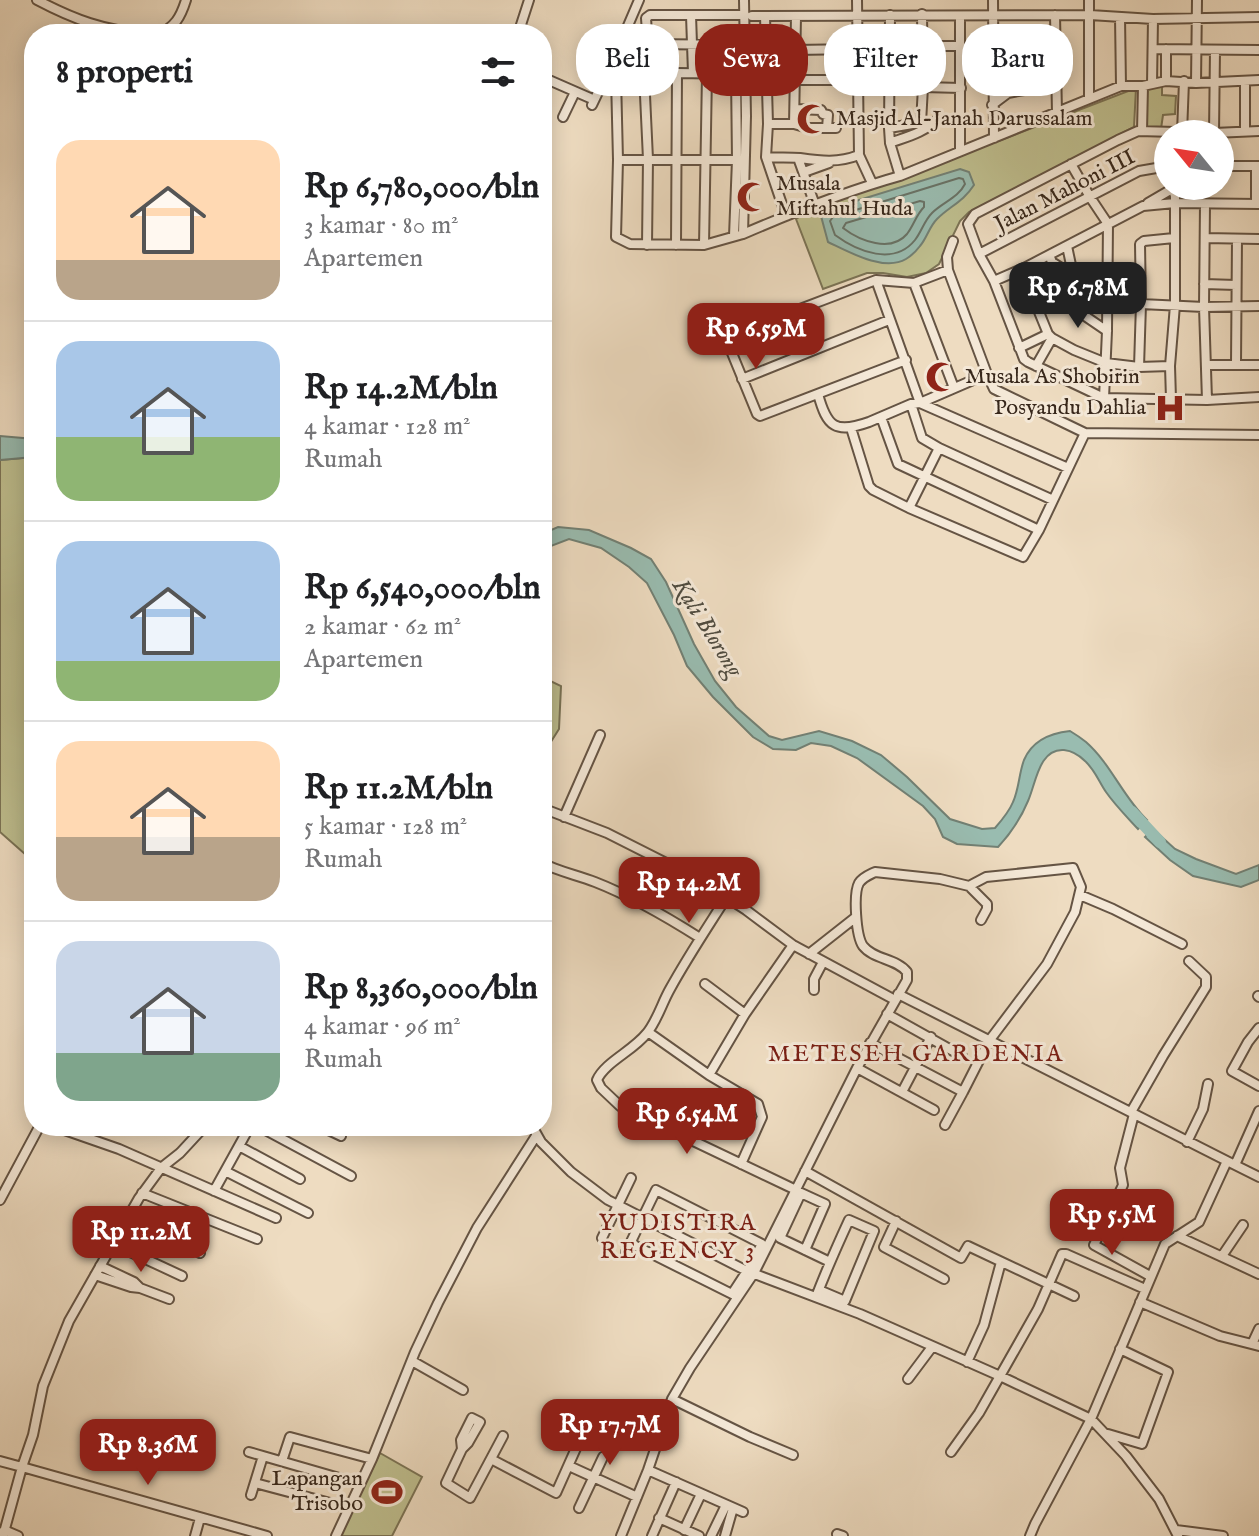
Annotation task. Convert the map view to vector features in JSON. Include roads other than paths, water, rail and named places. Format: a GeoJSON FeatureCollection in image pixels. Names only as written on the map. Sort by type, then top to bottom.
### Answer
{"type":"FeatureCollection","features":[{"type":"Feature","properties":{"kind":"street"},"geometry":{"type":"LineString","coordinates":[[37,0],[75,19],[93,24]]}},
{"type":"Feature","properties":{"kind":"street"},"geometry":{"type":"LineString","coordinates":[[174,24],[186,0]]}},
{"type":"Feature","properties":{"kind":"street"},"geometry":{"type":"LineString","coordinates":[[521,24],[529,0]]}},
{"type":"Feature","properties":{"kind":"street"},"geometry":{"type":"LineString","coordinates":[[552,82],[591,101],[639,0]]}},
{"type":"Feature","properties":{"kind":"street"},"geometry":{"type":"LineString","coordinates":[[744,0],[747,24]]}},
{"type":"Feature","properties":{"kind":"street"},"geometry":{"type":"LineString","coordinates":[[857,0],[857,24]]}},
{"type":"Feature","properties":{"kind":"street"},"geometry":{"type":"LineString","coordinates":[[993,0],[993,24]]}},
{"type":"Feature","properties":{"kind":"street"},"geometry":{"type":"LineString","coordinates":[[1089,0],[1089,98]]}},
{"type":"Feature","properties":{"kind":"street"},"geometry":{"type":"LineString","coordinates":[[1196,83],[1197,0]]}},
{"type":"Feature","properties":{"kind":"street"},"geometry":{"type":"LineString","coordinates":[[922,14],[922,24]]}},
{"type":"Feature","properties":{"kind":"street"},"geometry":{"type":"LineString","coordinates":[[647,24],[647,16],[650,15],[1259,17]]}},
{"type":"Feature","properties":{"kind":"street"},"geometry":{"type":"LineString","coordinates":[[679,73],[693,73],[691,15]]}},
{"type":"Feature","properties":{"kind":"street"},"geometry":{"type":"LineString","coordinates":[[890,15],[890,24]]}},
{"type":"Feature","properties":{"kind":"street"},"geometry":{"type":"LineString","coordinates":[[1055,15],[1055,24]]}},
{"type":"Feature","properties":{"kind":"street"},"geometry":{"type":"LineString","coordinates":[[765,16],[766,157],[786,216]]}},
{"type":"Feature","properties":{"kind":"street"},"geometry":{"type":"LineString","coordinates":[[796,16],[796,24]]}},
{"type":"Feature","properties":{"kind":"street"},"geometry":{"type":"LineString","coordinates":[[960,16],[960,151]]}},
{"type":"Feature","properties":{"kind":"street"},"geometry":{"type":"LineString","coordinates":[[1120,17],[1121,86]]}},
{"type":"Feature","properties":{"kind":"street"},"geometry":{"type":"LineString","coordinates":[[1142,131],[1153,49],[1153,19]]}},
{"type":"Feature","properties":{"kind":"street"},"geometry":{"type":"LineString","coordinates":[[679,45],[692,45]]}},
{"type":"Feature","properties":{"kind":"street"},"geometry":{"type":"LineString","coordinates":[[946,46],[961,46]]}},
{"type":"Feature","properties":{"kind":"street"},"geometry":{"type":"LineString","coordinates":[[1153,49],[1259,50]]}},
{"type":"Feature","properties":{"kind":"street"},"geometry":{"type":"LineString","coordinates":[[1166,49],[1166,81]]}},
{"type":"Feature","properties":{"kind":"street"},"geometry":{"type":"LineString","coordinates":[[1214,120],[1215,50]]}},
{"type":"Feature","properties":{"kind":"street"},"geometry":{"type":"LineString","coordinates":[[616,96],[616,237],[630,244],[704,245],[872,183],[900,176],[1121,86],[1166,81],[1259,80]]}},
{"type":"Feature","properties":{"kind":"street"},"geometry":{"type":"LineString","coordinates":[[1182,120],[1184,81]]}},
{"type":"Feature","properties":{"kind":"street"},"geometry":{"type":"LineString","coordinates":[[1245,81],[1245,131]]}},
{"type":"Feature","properties":{"kind":"street"},"geometry":{"type":"LineString","coordinates":[[946,88],[961,88]]}},
{"type":"Feature","properties":{"kind":"street"},"geometry":{"type":"LineString","coordinates":[[563,117],[575,92]]}},
{"type":"Feature","properties":{"kind":"street"},"geometry":{"type":"LineString","coordinates":[[645,96],[647,245]]}},
{"type":"Feature","properties":{"kind":"street"},"geometry":{"type":"LineString","coordinates":[[676,245],[677,96]]}},
{"type":"Feature","properties":{"kind":"street"},"geometry":{"type":"LineString","coordinates":[[704,245],[707,96]]}},
{"type":"Feature","properties":{"kind":"street"},"geometry":{"type":"LineString","coordinates":[[738,235],[741,96]]}},
{"type":"Feature","properties":{"kind":"street"},"geometry":{"type":"LineString","coordinates":[[794,124],[796,96]]}},
{"type":"Feature","properties":{"kind":"street"},"geometry":{"type":"LineString","coordinates":[[858,96],[859,155],[872,183]]}},
{"type":"Feature","properties":{"kind":"street"},"geometry":{"type":"LineString","coordinates":[[890,96],[890,143],[900,176]]}},
{"type":"Feature","properties":{"kind":"street"},"geometry":{"type":"LineString","coordinates":[[921,123],[922,96]]}},
{"type":"Feature","properties":{"kind":"street"},"geometry":{"type":"LineString","coordinates":[[992,96],[994,138]]}},
{"type":"Feature","properties":{"kind":"street"},"geometry":{"type":"LineString","coordinates":[[992,105],[1004,96]]}},
{"type":"Feature","properties":{"kind":"street"},"geometry":{"type":"LineString","coordinates":[[1057,96],[1057,113]]}},
{"type":"Feature","properties":{"kind":"street"},"geometry":{"type":"LineString","coordinates":[[768,124],[831,128],[828,115],[821,110],[796,109]]}},
{"type":"Feature","properties":{"kind":"street"},"geometry":{"type":"LineString","coordinates":[[889,128],[937,120],[960,121]]}},
{"type":"Feature","properties":{"kind":"street"},"geometry":{"type":"LineString","coordinates":[[890,143],[936,124],[937,120]]}},
{"type":"Feature","properties":{"kind":"street"},"geometry":{"type":"LineString","coordinates":[[1154,132],[1142,131],[1118,140],[1071,164],[975,214],[969,220],[968,228],[994,281],[1026,361],[1104,398],[1207,400],[1259,397]]}},
{"type":"Feature","properties":{"kind":"street"},"geometry":{"type":"LineString","coordinates":[[1234,132],[1259,131]]}},
{"type":"Feature","properties":{"kind":"street"},"geometry":{"type":"LineString","coordinates":[[804,172],[859,155]]}},
{"type":"Feature","properties":{"kind":"street"},"geometry":{"type":"LineString","coordinates":[[766,157],[833,162]]}},
{"type":"Feature","properties":{"kind":"street"},"geometry":{"type":"LineString","coordinates":[[798,158],[815,205]]}},
{"type":"Feature","properties":{"kind":"street"},"geometry":{"type":"LineString","coordinates":[[618,160],[741,160]]}},
{"type":"Feature","properties":{"kind":"street"},"geometry":{"type":"LineString","coordinates":[[1071,164],[1108,224],[1104,398]]}},
{"type":"Feature","properties":{"kind":"street"},"geometry":{"type":"LineString","coordinates":[[1143,206],[1175,203],[1257,204],[1257,166],[1234,166]]}},
{"type":"Feature","properties":{"kind":"street","name":"Jalan Mahoni III"},"geometry":{"type":"LineString","coordinates":[[979,254],[1142,170],[1154,168]]}},
{"type":"Feature","properties":{"kind":"street"},"geometry":{"type":"LineString","coordinates":[[994,281],[1154,199]]}},
{"type":"Feature","properties":{"kind":"street"},"geometry":{"type":"LineString","coordinates":[[1171,399],[1174,200]]}},
{"type":"Feature","properties":{"kind":"street"},"geometry":{"type":"LineString","coordinates":[[1205,204],[1207,400]]}},
{"type":"Feature","properties":{"kind":"street"},"geometry":{"type":"LineString","coordinates":[[1139,367],[1140,244],[1174,238]]}},
{"type":"Feature","properties":{"kind":"street"},"geometry":{"type":"LineString","coordinates":[[1205,238],[1259,239]]}},
{"type":"Feature","properties":{"kind":"street"},"geometry":{"type":"LineString","coordinates":[[1236,365],[1237,239]]}},
{"type":"Feature","properties":{"kind":"street"},"geometry":{"type":"LineString","coordinates":[[953,241],[947,257],[948,270],[994,389],[1085,433],[1259,435]]}},
{"type":"Feature","properties":{"kind":"street"},"geometry":{"type":"LineString","coordinates":[[1049,255],[1052,262],[1063,269],[1071,265],[1067,246]]}},
{"type":"Feature","properties":{"kind":"street"},"geometry":{"type":"LineString","coordinates":[[1024,268],[1050,336],[1106,363],[1139,367],[1170,366]]}},
{"type":"Feature","properties":{"kind":"street"},"geometry":{"type":"LineString","coordinates":[[906,360],[760,416],[727,343],[729,336],[876,280],[914,283],[948,270]]}},
{"type":"Feature","properties":{"kind":"street"},"geometry":{"type":"LineString","coordinates":[[876,280],[906,360],[922,438],[1053,500]]}},
{"type":"Feature","properties":{"kind":"street"},"geometry":{"type":"LineString","coordinates":[[914,283],[954,388]]}},
{"type":"Feature","properties":{"kind":"street"},"geometry":{"type":"LineString","coordinates":[[1204,284],[1236,285]]}},
{"type":"Feature","properties":{"kind":"street"},"geometry":{"type":"LineString","coordinates":[[1037,307],[1141,304],[1259,306]]}},
{"type":"Feature","properties":{"kind":"street"},"geometry":{"type":"LineString","coordinates":[[1083,307],[1085,316],[1107,331]]}},
{"type":"Feature","properties":{"kind":"street"},"geometry":{"type":"LineString","coordinates":[[742,379],[889,320]]}},
{"type":"Feature","properties":{"kind":"street"},"geometry":{"type":"LineString","coordinates":[[1019,348],[1050,336]]}},
{"type":"Feature","properties":{"kind":"street"},"geometry":{"type":"LineString","coordinates":[[1036,366],[1050,336]]}},
{"type":"Feature","properties":{"kind":"street"},"geometry":{"type":"LineString","coordinates":[[1206,365],[1259,365]]}},
{"type":"Feature","properties":{"kind":"street"},"geometry":{"type":"LineString","coordinates":[[818,394],[828,419],[838,427],[851,428],[987,374]]}},
{"type":"Feature","properties":{"kind":"street"},"geometry":{"type":"LineString","coordinates":[[916,403],[1068,468]]}},
{"type":"Feature","properties":{"kind":"street"},"geometry":{"type":"LineString","coordinates":[[881,417],[898,464],[1039,530]]}},
{"type":"Feature","properties":{"kind":"street"},"geometry":{"type":"LineString","coordinates":[[851,428],[869,486],[873,490],[1020,557],[1026,555],[1085,433]]}},
{"type":"Feature","properties":{"kind":"street"},"geometry":{"type":"LineString","coordinates":[[909,508],[939,448]]}},
{"type":"Feature","properties":{"kind":"street"},"geometry":{"type":"LineString","coordinates":[[564,817],[600,735]]}},
{"type":"Feature","properties":{"kind":"street"},"geometry":{"type":"LineString","coordinates":[[552,812],[607,833],[698,879],[793,945],[823,962],[989,1041],[1259,1177]]}},
{"type":"Feature","properties":{"kind":"street"},"geometry":{"type":"LineString","coordinates":[[552,868],[595,882],[700,938]]}},
{"type":"Feature","properties":{"kind":"street"},"geometry":{"type":"LineString","coordinates":[[945,1125],[989,1041],[1047,964],[1075,912],[1081,887],[1073,868],[986,877],[969,886]]}},
{"type":"Feature","properties":{"kind":"street"},"geometry":{"type":"LineString","coordinates":[[633,1536],[622,1534],[672,1399],[796,1190],[870,1043],[907,980],[907,972],[902,965],[866,949],[860,939],[856,917],[860,881],[875,872],[940,879],[969,886],[987,904],[981,920]]}},
{"type":"Feature","properties":{"kind":"street"},"geometry":{"type":"LineString","coordinates":[[1080,895],[1182,944]]}},
{"type":"Feature","properties":{"kind":"street"},"geometry":{"type":"LineString","coordinates":[[726,898],[648,1032],[627,1053],[607,1065],[597,1080],[620,1106],[796,1190]]}},
{"type":"Feature","properties":{"kind":"street"},"geometry":{"type":"LineString","coordinates":[[809,954],[856,917]]}},
{"type":"Feature","properties":{"kind":"street"},"geometry":{"type":"LineString","coordinates":[[709,1075],[745,1014],[793,945]]}},
{"type":"Feature","properties":{"kind":"street"},"geometry":{"type":"LineString","coordinates":[[1150,1276],[1094,1245],[1123,1185],[1120,1168],[1132,1113],[1206,987],[1206,977],[1189,961]]}},
{"type":"Feature","properties":{"kind":"street"},"geometry":{"type":"LineString","coordinates":[[814,990],[814,979],[823,962]]}},
{"type":"Feature","properties":{"kind":"street"},"geometry":{"type":"LineString","coordinates":[[705,984],[745,1014]]}},
{"type":"Feature","properties":{"kind":"street"},"geometry":{"type":"LineString","coordinates":[[887,1014],[962,1056]]}},
{"type":"Feature","properties":{"kind":"street"},"geometry":{"type":"LineString","coordinates":[[1259,1028],[1232,1071],[1259,1086]]}},
{"type":"Feature","properties":{"kind":"street"},"geometry":{"type":"LineString","coordinates":[[648,1032],[709,1075],[758,1104],[762,1117],[741,1164]]}},
{"type":"Feature","properties":{"kind":"street"},"geometry":{"type":"LineString","coordinates":[[902,1092],[931,1037]]}},
{"type":"Feature","properties":{"kind":"street"},"geometry":{"type":"LineString","coordinates":[[870,1043],[963,1092]]}},
{"type":"Feature","properties":{"kind":"street"},"geometry":{"type":"LineString","coordinates":[[857,1068],[934,1110]]}},
{"type":"Feature","properties":{"kind":"street"},"geometry":{"type":"LineString","coordinates":[[1187,1142],[1203,1109],[1208,1084]]}},
{"type":"Feature","properties":{"kind":"street"},"geometry":{"type":"LineString","coordinates":[[1030,1536],[1091,1419],[1165,1244],[1199,1222],[1259,1111]]}},
{"type":"Feature","properties":{"kind":"street"},"geometry":{"type":"LineString","coordinates":[[0,1200],[34,1136]]}},
{"type":"Feature","properties":{"kind":"street"},"geometry":{"type":"LineString","coordinates":[[82,1136],[119,1149],[276,1218]]}},
{"type":"Feature","properties":{"kind":"street"},"geometry":{"type":"LineString","coordinates":[[18,1536],[3,1533],[33,1435],[43,1386],[56,1350],[69,1321],[142,1193],[161,1168],[196,1136]]}},
{"type":"Feature","properties":{"kind":"street"},"geometry":{"type":"LineString","coordinates":[[214,1191],[244,1136]]}},
{"type":"Feature","properties":{"kind":"street"},"geometry":{"type":"LineString","coordinates":[[277,1136],[351,1176]]}},
{"type":"Feature","properties":{"kind":"street"},"geometry":{"type":"LineString","coordinates":[[336,1536],[438,1303],[471,1238],[536,1136],[571,1172],[608,1200],[750,1271],[817,1294],[845,1301],[874,1231],[849,1220],[817,1294]]}},
{"type":"Feature","properties":{"kind":"street"},"geometry":{"type":"LineString","coordinates":[[239,1146],[300,1179]]}},
{"type":"Feature","properties":{"kind":"street"},"geometry":{"type":"LineString","coordinates":[[225,1171],[308,1213]]}},
{"type":"Feature","properties":{"kind":"street"},"geometry":{"type":"LineString","coordinates":[[805,1171],[961,1258],[968,1246],[1074,1296]]}},
{"type":"Feature","properties":{"kind":"street"},"geometry":{"type":"LineString","coordinates":[[602,1238],[631,1178]]}},
{"type":"Feature","properties":{"kind":"street"},"geometry":{"type":"LineString","coordinates":[[656,1190],[762,1244],[750,1271],[732,1294],[628,1248],[643,1217],[656,1190]]}},
{"type":"Feature","properties":{"kind":"street"},"geometry":{"type":"LineString","coordinates":[[142,1193],[257,1239]]}},
{"type":"Feature","properties":{"kind":"street"},"geometry":{"type":"LineString","coordinates":[[805,1250],[825,1204],[801,1193],[780,1238],[805,1250],[830,1262]]}},
{"type":"Feature","properties":{"kind":"street"},"geometry":{"type":"LineString","coordinates":[[128,1218],[200,1253]]}},
{"type":"Feature","properties":{"kind":"street"},"geometry":{"type":"LineString","coordinates":[[896,1221],[884,1247],[944,1279]]}},
{"type":"Feature","properties":{"kind":"street"},"geometry":{"type":"LineString","coordinates":[[1222,1256],[1243,1225]]}},
{"type":"Feature","properties":{"kind":"street"},"geometry":{"type":"LineString","coordinates":[[1177,1236],[1259,1274]]}},
{"type":"Feature","properties":{"kind":"street"},"geometry":{"type":"LineString","coordinates":[[113,1244],[182,1276]]}},
{"type":"Feature","properties":{"kind":"street"},"geometry":{"type":"LineString","coordinates":[[951,1452],[979,1413],[1038,1309],[1063,1253],[1145,1289]]}},
{"type":"Feature","properties":{"kind":"street"},"geometry":{"type":"LineString","coordinates":[[967,1362],[984,1325],[1001,1262]]}},
{"type":"Feature","properties":{"kind":"street"},"geometry":{"type":"LineString","coordinates":[[100,1266],[140,1288]]}},
{"type":"Feature","properties":{"kind":"street"},"geometry":{"type":"LineString","coordinates":[[95,1275],[169,1299]]}},
{"type":"Feature","properties":{"kind":"street"},"geometry":{"type":"LineString","coordinates":[[817,1294],[1091,1419],[1126,1456],[1159,1499],[1177,1533],[1223,1536]]}},
{"type":"Feature","properties":{"kind":"street"},"geometry":{"type":"LineString","coordinates":[[1140,1302],[1220,1336],[1256,1345],[1259,1329]]}},
{"type":"Feature","properties":{"kind":"street"},"geometry":{"type":"LineString","coordinates":[[908,1379],[932,1347]]}},
{"type":"Feature","properties":{"kind":"street"},"geometry":{"type":"LineString","coordinates":[[1104,1433],[1142,1444],[1168,1372],[1120,1349]]}},
{"type":"Feature","properties":{"kind":"street"},"geometry":{"type":"LineString","coordinates":[[412,1361],[463,1390]]}},
{"type":"Feature","properties":{"kind":"street"},"geometry":{"type":"LineString","coordinates":[[672,1399],[793,1455]]}},
{"type":"Feature","properties":{"kind":"street"},"geometry":{"type":"LineString","coordinates":[[462,1449],[446,1483],[470,1498],[503,1436]]}},
{"type":"Feature","properties":{"kind":"street"},"geometry":{"type":"LineString","coordinates":[[282,1461],[290,1437],[372,1459]]}},
{"type":"Feature","properties":{"kind":"street"},"geometry":{"type":"LineString","coordinates":[[491,1459],[556,1493],[577,1446]]}},
{"type":"Feature","properties":{"kind":"street"},"geometry":{"type":"LineString","coordinates":[[249,1452],[360,1484]]}},
{"type":"Feature","properties":{"kind":"street"},"geometry":{"type":"LineString","coordinates":[[251,1495],[263,1456]]}},
{"type":"Feature","properties":{"kind":"street"},"geometry":{"type":"LineString","coordinates":[[579,1508],[603,1457]]}},
{"type":"Feature","properties":{"kind":"street"},"geometry":{"type":"LineString","coordinates":[[0,1461],[267,1536]]}},
{"type":"Feature","properties":{"kind":"street"},"geometry":{"type":"LineString","coordinates":[[569,1466],[637,1497]]}},
{"type":"Feature","properties":{"kind":"street"},"geometry":{"type":"LineString","coordinates":[[648,1470],[743,1512]]}},
{"type":"Feature","properties":{"kind":"street"},"geometry":{"type":"LineString","coordinates":[[652,1536],[676,1482]]}},
{"type":"Feature","properties":{"kind":"street"},"geometry":{"type":"LineString","coordinates":[[255,1483],[349,1508]]}},
{"type":"Feature","properties":{"kind":"street"},"geometry":{"type":"LineString","coordinates":[[684,1530],[701,1494]]}},
{"type":"Feature","properties":{"kind":"street"},"geometry":{"type":"LineString","coordinates":[[711,1536],[730,1506]]}},
{"type":"Feature","properties":{"kind":"street"},"geometry":{"type":"LineString","coordinates":[[725,1536],[730,1506]]}},
{"type":"Feature","properties":{"kind":"street"},"geometry":{"type":"LineString","coordinates":[[195,1536],[200,1518]]}},
{"type":"Feature","properties":{"kind":"street"},"geometry":{"type":"LineString","coordinates":[[659,1518],[699,1536]]}},
{"type":"Feature","properties":{"kind":"water"},"geometry":{"type":"Polygon","coordinates":[[[960,169],[969,172],[974,185],[937,219],[920,246],[906,259],[877,262],[828,242],[821,216],[823,211],[960,169]]]}},
{"type":"Feature","properties":{"kind":"water"},"geometry":{"type":"Polygon","coordinates":[[[0,436],[24,438],[24,458],[0,460],[0,436]]]}},
{"type":"Feature","properties":{"kind":"water"},"geometry":{"type":"Polygon","coordinates":[[[558,527],[589,530],[651,559],[666,582],[694,644],[715,681],[736,707],[769,736],[782,740],[819,731],[852,741],[881,755],[950,819],[982,829],[995,828],[1009,809],[1017,792],[1027,753],[1049,736],[1070,731],[1095,751],[1147,820],[1138,829],[1083,759],[1070,751],[1056,751],[1044,761],[1022,813],[998,847],[957,844],[943,837],[935,819],[923,806],[857,758],[831,746],[811,743],[796,750],[773,749],[753,737],[687,666],[647,583],[601,548],[569,539],[552,545],[552,530],[558,527]]]}},
{"type":"Feature","properties":{"kind":"water"},"geometry":{"type":"Polygon","coordinates":[[[1153,829],[1175,849],[1236,874],[1259,865],[1259,880],[1241,887],[1193,876],[1145,837],[1153,829]]]}},
{"type":"Feature","properties":{"kind":"waterway","name":"Kali Blorong"},"geometry":{"type":"LineString","coordinates":[[1132,812],[1160,842]]}},
{"type":"Feature","properties":{"kind":"place","name":"Masjid Al-Janah Darussalam"},"geometry":{"type":"Point","coordinates":[812,119]}},
{"type":"Feature","properties":{"kind":"place","name":"Musala Miftahul Huda"},"geometry":{"type":"Point","coordinates":[752,197]}},
{"type":"Feature","properties":{"kind":"place","name":"Musala As Shobirin"},"geometry":{"type":"Point","coordinates":[941,377]}},
{"type":"Feature","properties":{"kind":"place","name":"Posyandu Dahlia"},"geometry":{"type":"Point","coordinates":[1170,408]}},
{"type":"Feature","properties":{"kind":"place","name":"Lapangan Trisobo"},"geometry":{"type":"Point","coordinates":[387,1492]}},
{"type":"Feature","properties":{"kind":"district","name":"METESEH GARDENIA"},"geometry":{"type":"Point","coordinates":[916,1054]}},
{"type":"Feature","properties":{"kind":"district","name":"YUDISTIRA REGENCY 3"},"geometry":{"type":"Point","coordinates":[678,1237]}}]}
